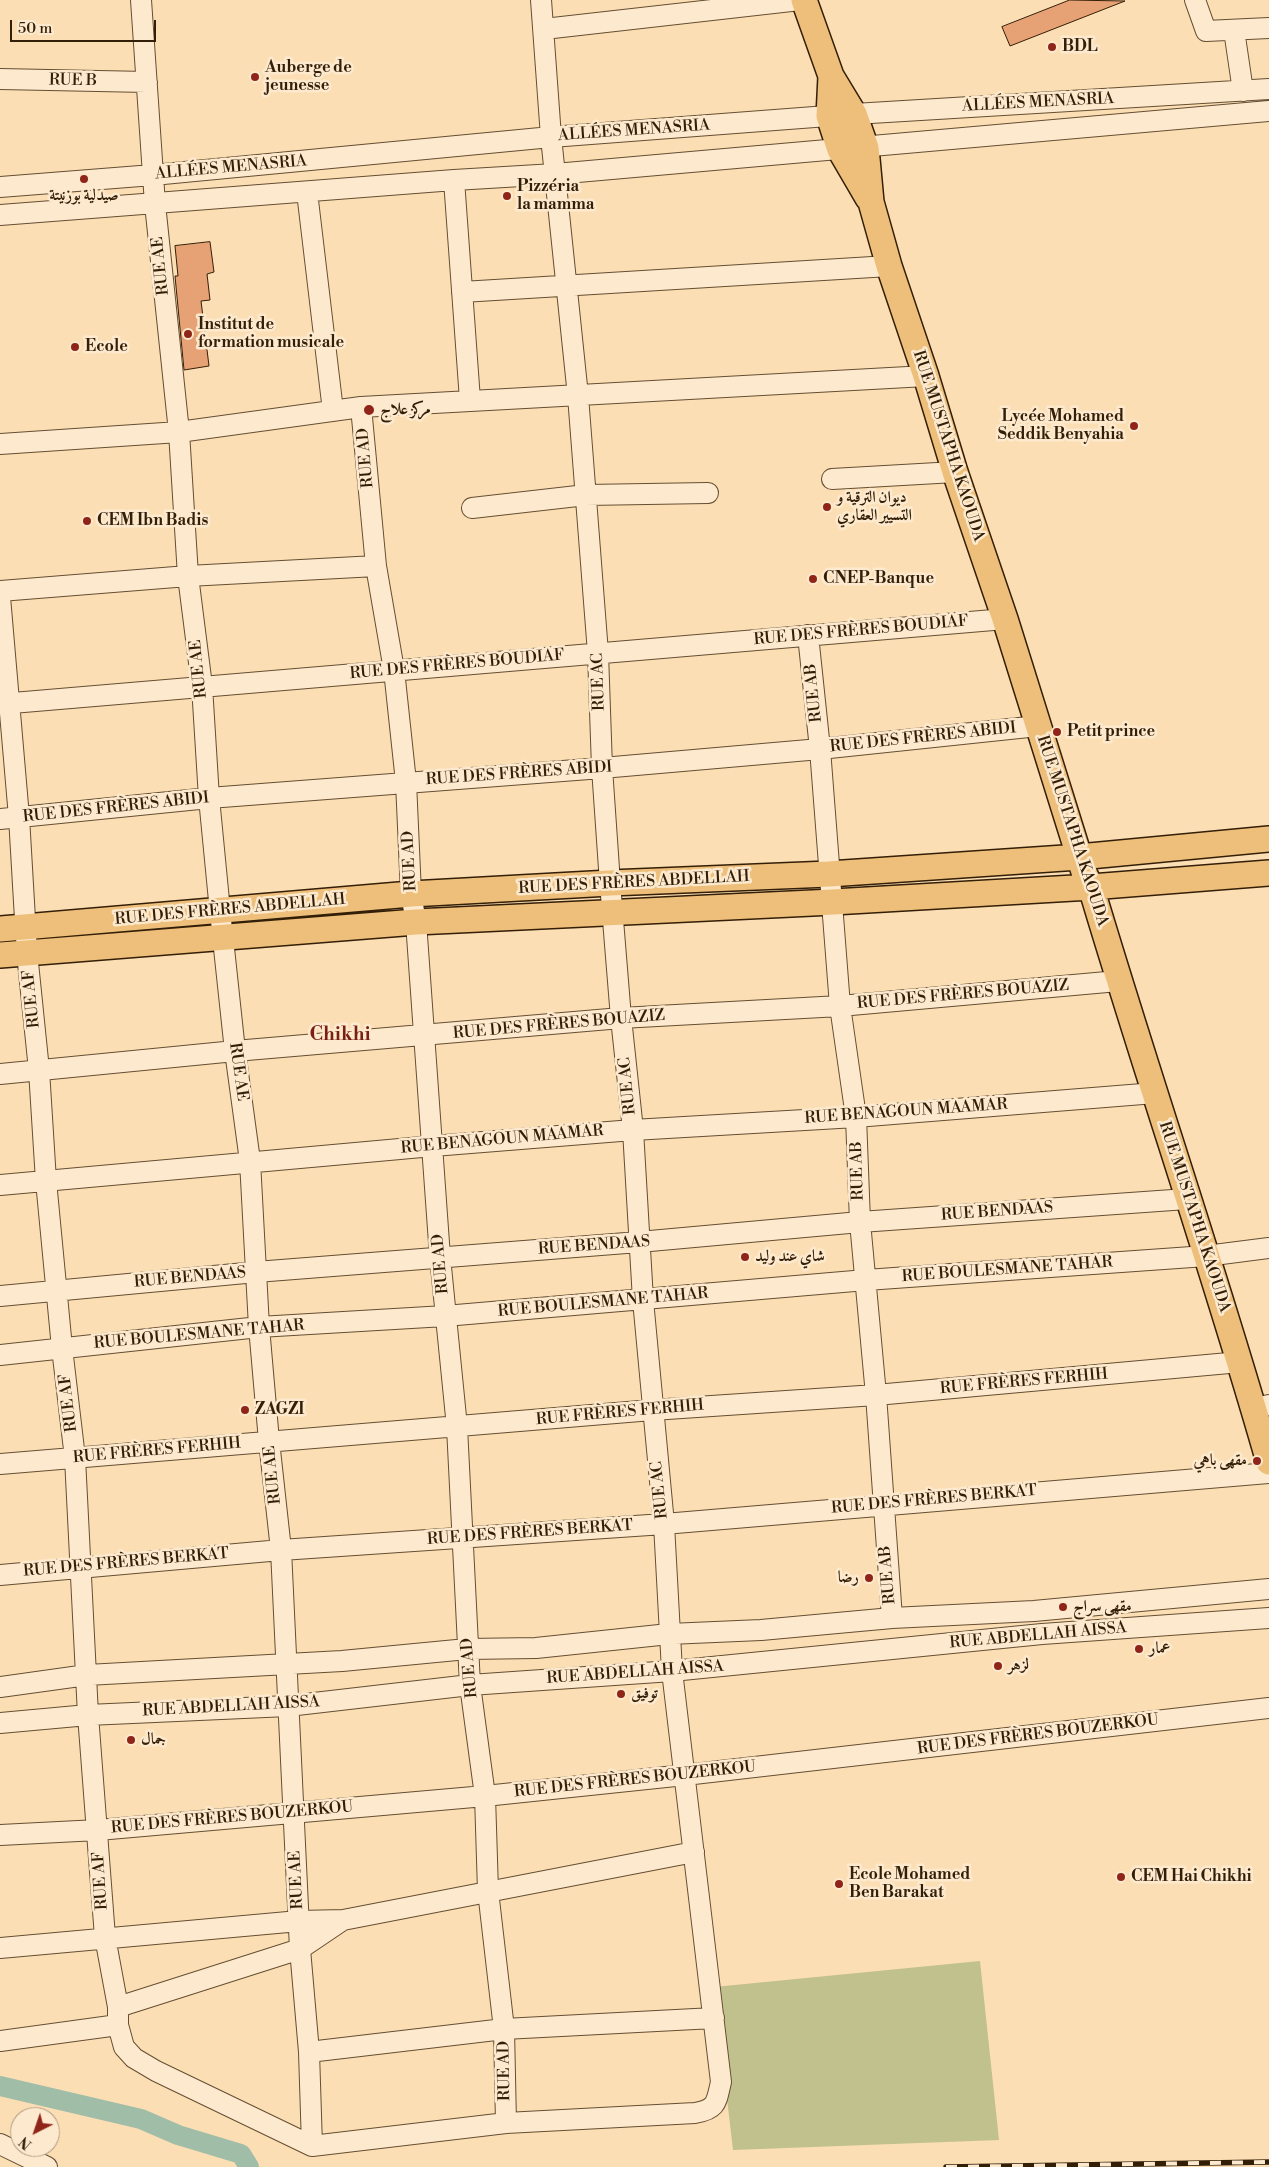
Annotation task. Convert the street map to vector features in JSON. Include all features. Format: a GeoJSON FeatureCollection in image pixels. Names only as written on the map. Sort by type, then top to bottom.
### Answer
{"type":"FeatureCollection","features":[{"type":"Feature","properties":{"kind":"main road","name":"RUE MUSTAPHA KAOUDA"},"geometry":{"type":"LineString","coordinates":[[802,0],[831,76],[854,114],[866,148],[870,202],[889,266],[926,376],[955,472],[1005,619],[1079,857],[1091,887],[1118,980],[1240,1362],[1261,1406],[1269,1462]]}},
{"type":"Feature","properties":{"kind":"main road","name":"RUE MUSTAPHA KAOUDA"},"geometry":{"type":"LineString","coordinates":[[831,76],[830,116],[840,150],[870,202]]}},
{"type":"Feature","properties":{"kind":"main road","name":"RUE DES FRÈRES ABDELLAH"},"geometry":{"type":"LineString","coordinates":[[0,930],[411,894],[829,874],[1079,857],[1269,839]]}},
{"type":"Feature","properties":{"kind":"main road","name":"RUE DES FRÈRES ABDELLAH"},"geometry":{"type":"LineString","coordinates":[[0,955],[224,939],[416,922],[833,902],[1091,887],[1269,873]]}},
{"type":"Feature","properties":{"kind":"street","name":"RUE AE"},"geometry":{"type":"LineString","coordinates":[[141,0],[154,204],[179,432],[188,576],[202,686],[209,798],[220,911],[235,1051],[250,1161],[259,1328],[269,1441],[282,1550],[300,1949],[309,2052],[312,2146]]}},
{"type":"Feature","properties":{"kind":"street","name":"RUE AC"},"geometry":{"type":"LineString","coordinates":[[506,2123],[708,2111],[715,2104],[721,2082],[672,1671],[664,1524],[643,1300],[633,1130],[612,912],[602,768],[598,653],[586,495],[578,396],[551,137],[541,0]]}},
{"type":"Feature","properties":{"kind":"street"},"geometry":{"type":"LineString","coordinates":[[544,29],[802,0]]}},
{"type":"Feature","properties":{"kind":"street"},"geometry":{"type":"LineString","coordinates":[[1195,0],[1206,31],[1269,28]]}},
{"type":"Feature","properties":{"kind":"street"},"geometry":{"type":"LineString","coordinates":[[1234,30],[1243,91]]}},
{"type":"Feature","properties":{"kind":"street","name":"RUE B"},"geometry":{"type":"LineString","coordinates":[[0,79],[147,82]]}},
{"type":"Feature","properties":{"kind":"street","name":"ALLÉES MENASRIA"},"geometry":{"type":"LineString","coordinates":[[0,187],[153,176],[551,137],[854,114],[1269,89]]}},
{"type":"Feature","properties":{"kind":"street"},"geometry":{"type":"LineString","coordinates":[[0,215],[555,174],[1269,111]]}},
{"type":"Feature","properties":{"kind":"street"},"geometry":{"type":"LineString","coordinates":[[454,180],[470,400]]}},
{"type":"Feature","properties":{"kind":"street"},"geometry":{"type":"LineString","coordinates":[[307,192],[333,411]]}},
{"type":"Feature","properties":{"kind":"street"},"geometry":{"type":"LineString","coordinates":[[462,292],[889,266]]}},
{"type":"Feature","properties":{"kind":"street"},"geometry":{"type":"LineString","coordinates":[[0,444],[179,432],[361,407],[926,376]]}},
{"type":"Feature","properties":{"kind":"street","name":"RUE AD"},"geometry":{"type":"LineString","coordinates":[[361,407],[376,566],[394,670],[406,782],[411,894],[416,922],[440,1257],[457,1427],[464,1538],[467,1649],[485,1796],[488,1891],[504,2028],[506,2123]]}},
{"type":"Feature","properties":{"kind":"street"},"geometry":{"type":"LineString","coordinates":[[832,479],[955,472]]}},
{"type":"Feature","properties":{"kind":"street"},"geometry":{"type":"LineString","coordinates":[[472,508],[586,495],[708,493]]}},
{"type":"Feature","properties":{"kind":"street"},"geometry":{"type":"LineString","coordinates":[[0,591],[188,576],[376,566]]}},
{"type":"Feature","properties":{"kind":"street","name":"RUE AF"},"geometry":{"type":"LineString","coordinates":[[0,596],[10,818],[26,928],[39,1070],[46,1181],[75,1458],[88,1715],[105,1937],[124,2047],[134,2058],[156,2071],[312,2146]]}},
{"type":"Feature","properties":{"kind":"street","name":"RUE DES FRÈRES BOUDIAF"},"geometry":{"type":"LineString","coordinates":[[5,703],[1005,619]]}},
{"type":"Feature","properties":{"kind":"street","name":"RUE AB"},"geometry":{"type":"LineString","coordinates":[[808,635],[820,749],[840,1006],[856,1117],[860,1222],[876,1395],[892,1618]]}},
{"type":"Feature","properties":{"kind":"street","name":"RUE DES FRÈRES ABIDI"},"geometry":{"type":"LineString","coordinates":[[10,818],[209,798],[602,768],[820,749],[1038,726]]}},
{"type":"Feature","properties":{"kind":"street","name":"RUE DES FRÈRES BOUAZIZ"},"geometry":{"type":"LineString","coordinates":[[0,1074],[235,1051],[621,1018],[840,1006],[1118,980]]}},
{"type":"Feature","properties":{"kind":"street","name":"RUE BENAGOUN MAAMAR"},"geometry":{"type":"LineString","coordinates":[[0,1184],[250,1161],[633,1130],[856,1117],[1155,1093]]}},
{"type":"Feature","properties":{"kind":"street","name":"RUE BENDAAS"},"geometry":{"type":"LineString","coordinates":[[0,1296],[256,1272],[639,1242],[860,1222],[1187,1198]]}},
{"type":"Feature","properties":{"kind":"street","name":"RUE BOULESMANE TAHAR"},"geometry":{"type":"LineString","coordinates":[[0,1355],[259,1328],[445,1316],[866,1280],[1268,1253]]}},
{"type":"Feature","properties":{"kind":"street","name":"RUE FRÈRES FERHIH"},"geometry":{"type":"LineString","coordinates":[[0,1464],[652,1410],[876,1395],[1240,1362]]}},
{"type":"Feature","properties":{"kind":"street","name":"RUE DES FRÈRES BERKAT"},"geometry":{"type":"LineString","coordinates":[[0,1575],[282,1550],[664,1524],[1269,1472]]}},
{"type":"Feature","properties":{"kind":"street"},"geometry":{"type":"LineString","coordinates":[[0,1688],[87,1675],[342,1661],[467,1649],[536,1648],[669,1634],[761,1630],[892,1618],[1034,1611],[1269,1590]]}},
{"type":"Feature","properties":{"kind":"street","name":"RUE ABDELLAH AISSA"},"geometry":{"type":"LineString","coordinates":[[0,1723],[88,1715],[288,1706],[470,1685],[672,1671],[1042,1634],[1269,1618]]}},
{"type":"Feature","properties":{"kind":"street","name":"RUE DES FRÈRES BOUZERKOU"},"geometry":{"type":"LineString","coordinates":[[0,1835],[98,1830],[485,1796],[685,1776],[1269,1708]]}},
{"type":"Feature","properties":{"kind":"street"},"geometry":{"type":"LineString","coordinates":[[0,1948],[105,1937],[299,1921],[344,1920],[694,1852]]}},
{"type":"Feature","properties":{"kind":"street"},"geometry":{"type":"LineString","coordinates":[[0,2041],[118,2016],[300,1949],[344,1920]]}},
{"type":"Feature","properties":{"kind":"street"},"geometry":{"type":"LineString","coordinates":[[309,2052],[504,2028],[714,2018]]}},
{"type":"Feature","properties":{"kind":"street"},"geometry":{"type":"LineString","coordinates":[[312,2146],[506,2123]]}},
{"type":"Feature","properties":{"kind":"street"},"geometry":{"type":"LineString","coordinates":[[0,2144],[47,2167]]}},
{"type":"Feature","properties":{"kind":"green space"},"geometry":{"type":"Polygon","coordinates":[[[980,1961],[999,2140],[733,2150],[714,1987],[980,1961]]]}},
{"type":"Feature","properties":{"kind":"building"},"geometry":{"type":"Polygon","coordinates":[[[1070,0],[1125,1],[1010,46],[1002,27],[1070,0]]]}},
{"type":"Feature","properties":{"kind":"building","name":"Institut de formation musicale"},"geometry":{"type":"Polygon","coordinates":[[[210,242],[214,272],[207,274],[210,300],[201,301],[209,366],[184,370],[175,276],[178,276],[175,246],[210,242]]]}},
{"type":"Feature","properties":{"kind":"waterway"},"geometry":{"type":"LineString","coordinates":[[0,2086],[141,2119],[178,2135],[241,2154],[249,2167]]}},
{"type":"Feature","properties":{"kind":"railway"},"geometry":{"type":"LineString","coordinates":[[946,2167],[1269,2162]]}},
{"type":"Feature","properties":{"kind":"place","name":"BDL"},"geometry":{"type":"Point","coordinates":[1052,47]}},
{"type":"Feature","properties":{"kind":"place","name":"Auberge de jeunesse"},"geometry":{"type":"Point","coordinates":[255,77]}},
{"type":"Feature","properties":{"kind":"place","name":"صيدلية بوزنيتة"},"geometry":{"type":"Point","coordinates":[84,179]}},
{"type":"Feature","properties":{"kind":"place","name":"Pizzéria la mamma"},"geometry":{"type":"Point","coordinates":[507,196]}},
{"type":"Feature","properties":{"kind":"place","name":"Institut de formation musicale"},"geometry":{"type":"Point","coordinates":[188,334]}},
{"type":"Feature","properties":{"kind":"place","name":"Ecole"},"geometry":{"type":"Point","coordinates":[75,347]}},
{"type":"Feature","properties":{"kind":"place","name":"مركز علاج"},"geometry":{"type":"Point","coordinates":[369,410]}},
{"type":"Feature","properties":{"kind":"place","name":"Lycée Mohamed Seddik Benyahia"},"geometry":{"type":"Point","coordinates":[1134,426]}},
{"type":"Feature","properties":{"kind":"place","name":"ديوان الترقية و التسيير العقاري"},"geometry":{"type":"Point","coordinates":[827,507]}},
{"type":"Feature","properties":{"kind":"place","name":"CEM Ibn Badis"},"geometry":{"type":"Point","coordinates":[87,521]}},
{"type":"Feature","properties":{"kind":"place","name":"CNEP-Banque"},"geometry":{"type":"Point","coordinates":[813,579]}},
{"type":"Feature","properties":{"kind":"place","name":"Petit prince"},"geometry":{"type":"Point","coordinates":[1057,732]}},
{"type":"Feature","properties":{"kind":"place","name":"شاي عند وليد"},"geometry":{"type":"Point","coordinates":[745,1257]}},
{"type":"Feature","properties":{"kind":"place","name":"ZAGZI"},"geometry":{"type":"Point","coordinates":[245,1410]}},
{"type":"Feature","properties":{"kind":"place","name":"مقهى باهي"},"geometry":{"type":"Point","coordinates":[1257,1461]}},
{"type":"Feature","properties":{"kind":"place","name":"رضا"},"geometry":{"type":"Point","coordinates":[869,1578]}},
{"type":"Feature","properties":{"kind":"place","name":"مقهى سراج"},"geometry":{"type":"Point","coordinates":[1063,1607]}},
{"type":"Feature","properties":{"kind":"place","name":"عمار"},"geometry":{"type":"Point","coordinates":[1139,1649]}},
{"type":"Feature","properties":{"kind":"place","name":"لزهر"},"geometry":{"type":"Point","coordinates":[998,1666]}},
{"type":"Feature","properties":{"kind":"place","name":"توفيق"},"geometry":{"type":"Point","coordinates":[621,1694]}},
{"type":"Feature","properties":{"kind":"place","name":"جمال"},"geometry":{"type":"Point","coordinates":[131,1740]}},
{"type":"Feature","properties":{"kind":"place","name":"CEM Hai Chikhi"},"geometry":{"type":"Point","coordinates":[1121,1877]}},
{"type":"Feature","properties":{"kind":"place","name":"Ecole Mohamed Ben Barakat"},"geometry":{"type":"Point","coordinates":[839,1884]}},
{"type":"Feature","properties":{"kind":"district","name":"Chikhi"},"geometry":{"type":"Point","coordinates":[340,1035]}}]}
